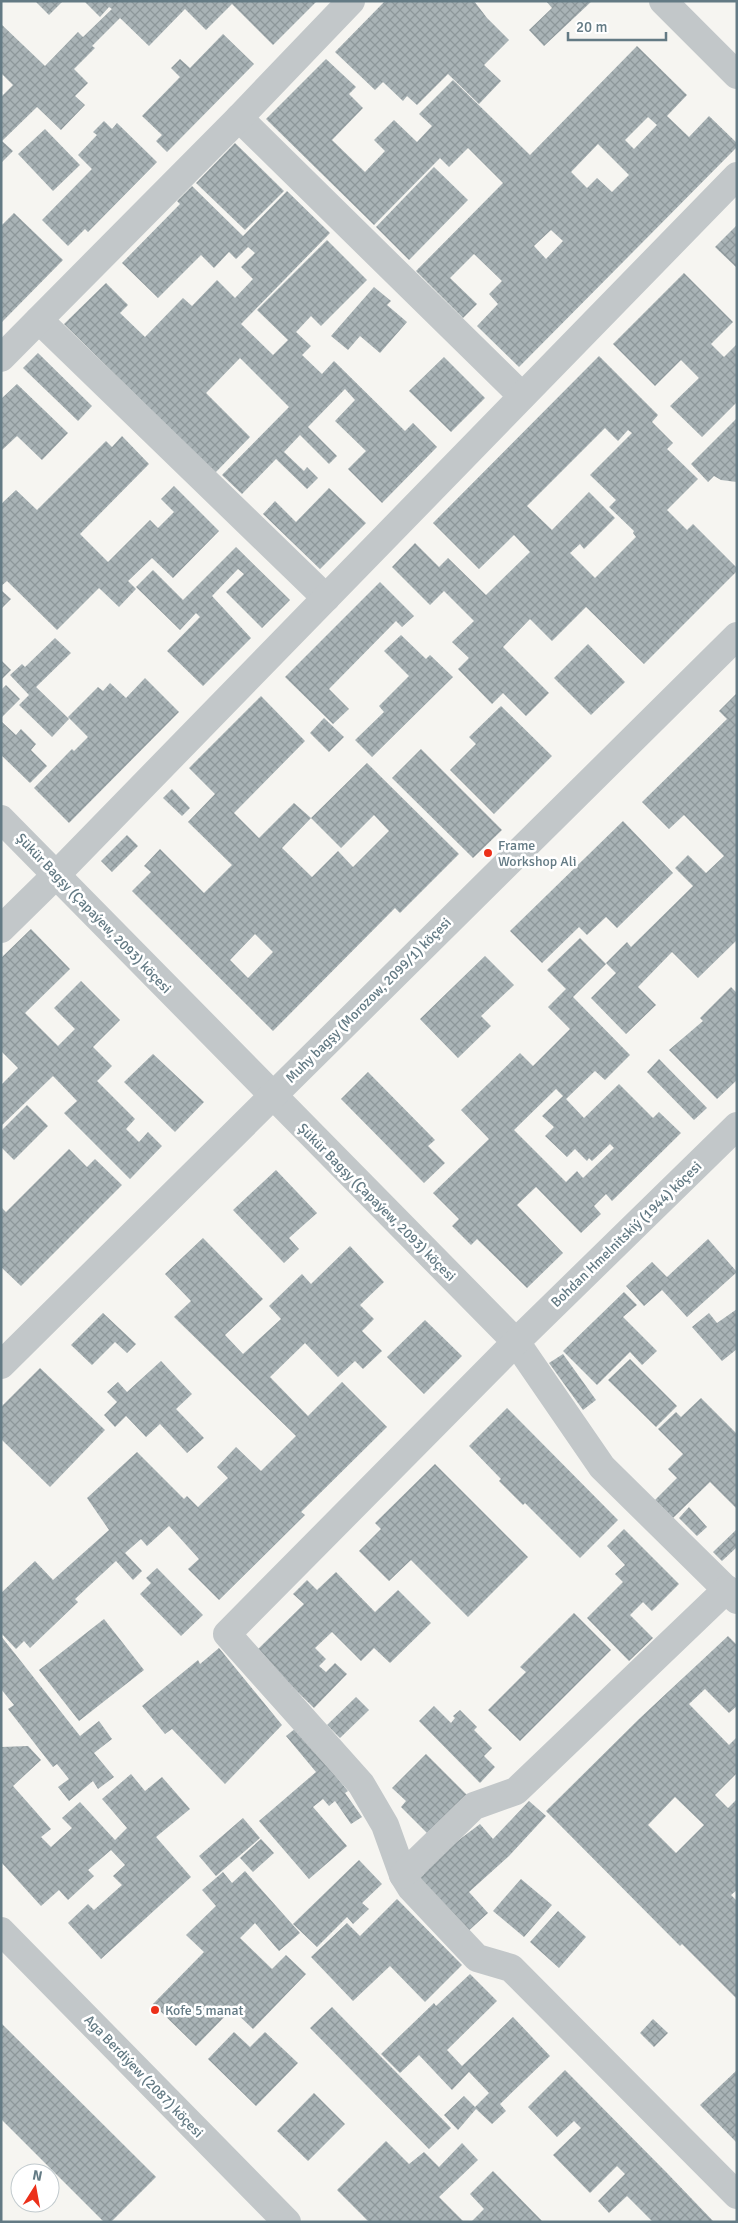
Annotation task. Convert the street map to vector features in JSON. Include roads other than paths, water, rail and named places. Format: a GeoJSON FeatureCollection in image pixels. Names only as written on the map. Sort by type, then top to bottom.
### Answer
{"type":"FeatureCollection","features":[{"type":"Feature","properties":{"kind":"street"},"geometry":{"type":"LineString","coordinates":[[1,358],[239,118],[351,1]]}},
{"type":"Feature","properties":{"kind":"street"},"geometry":{"type":"LineString","coordinates":[[663,1],[737,76]]}},
{"type":"Feature","properties":{"kind":"street"},"geometry":{"type":"LineString","coordinates":[[239,118],[522,396]]}},
{"type":"Feature","properties":{"kind":"street"},"geometry":{"type":"LineString","coordinates":[[1,930],[737,176]]}},
{"type":"Feature","properties":{"kind":"street"},"geometry":{"type":"LineString","coordinates":[[39,320],[326,598]]}},
{"type":"Feature","properties":{"kind":"street","name":"Muhy bagşy (Morozow, 2099/1) köçesi"},"geometry":{"type":"LineString","coordinates":[[1,1365],[737,636]]}},
{"type":"Feature","properties":{"kind":"street","name":"Şükür Bagşy (Çapaýew, 2093) köçesi"},"geometry":{"type":"LineString","coordinates":[[1,819],[516,1342],[602,1467],[732,1594]]}},
{"type":"Feature","properties":{"kind":"street","name":"Bohdan Hmelnitskiý (1944) köçesi"},"geometry":{"type":"LineString","coordinates":[[403,1875],[384,1825],[361,1784],[227,1634],[516,1342],[737,1126]]}},
{"type":"Feature","properties":{"kind":"street"},"geometry":{"type":"LineString","coordinates":[[732,1594],[516,1791],[474,1806],[403,1875],[411,1888],[477,1958],[511,1968],[737,2195]]}},
{"type":"Feature","properties":{"kind":"street","name":"Aga Berdiýew (2087) köçesi"},"geometry":{"type":"LineString","coordinates":[[1,1931],[286,2222]]}},
{"type":"Feature","properties":{"kind":"place","name":"Frame Workshop Ali"},"geometry":{"type":"Point","coordinates":[488,853]}},
{"type":"Feature","properties":{"kind":"place","name":"Kofe 5 manat"},"geometry":{"type":"Point","coordinates":[155,2010]}}]}
